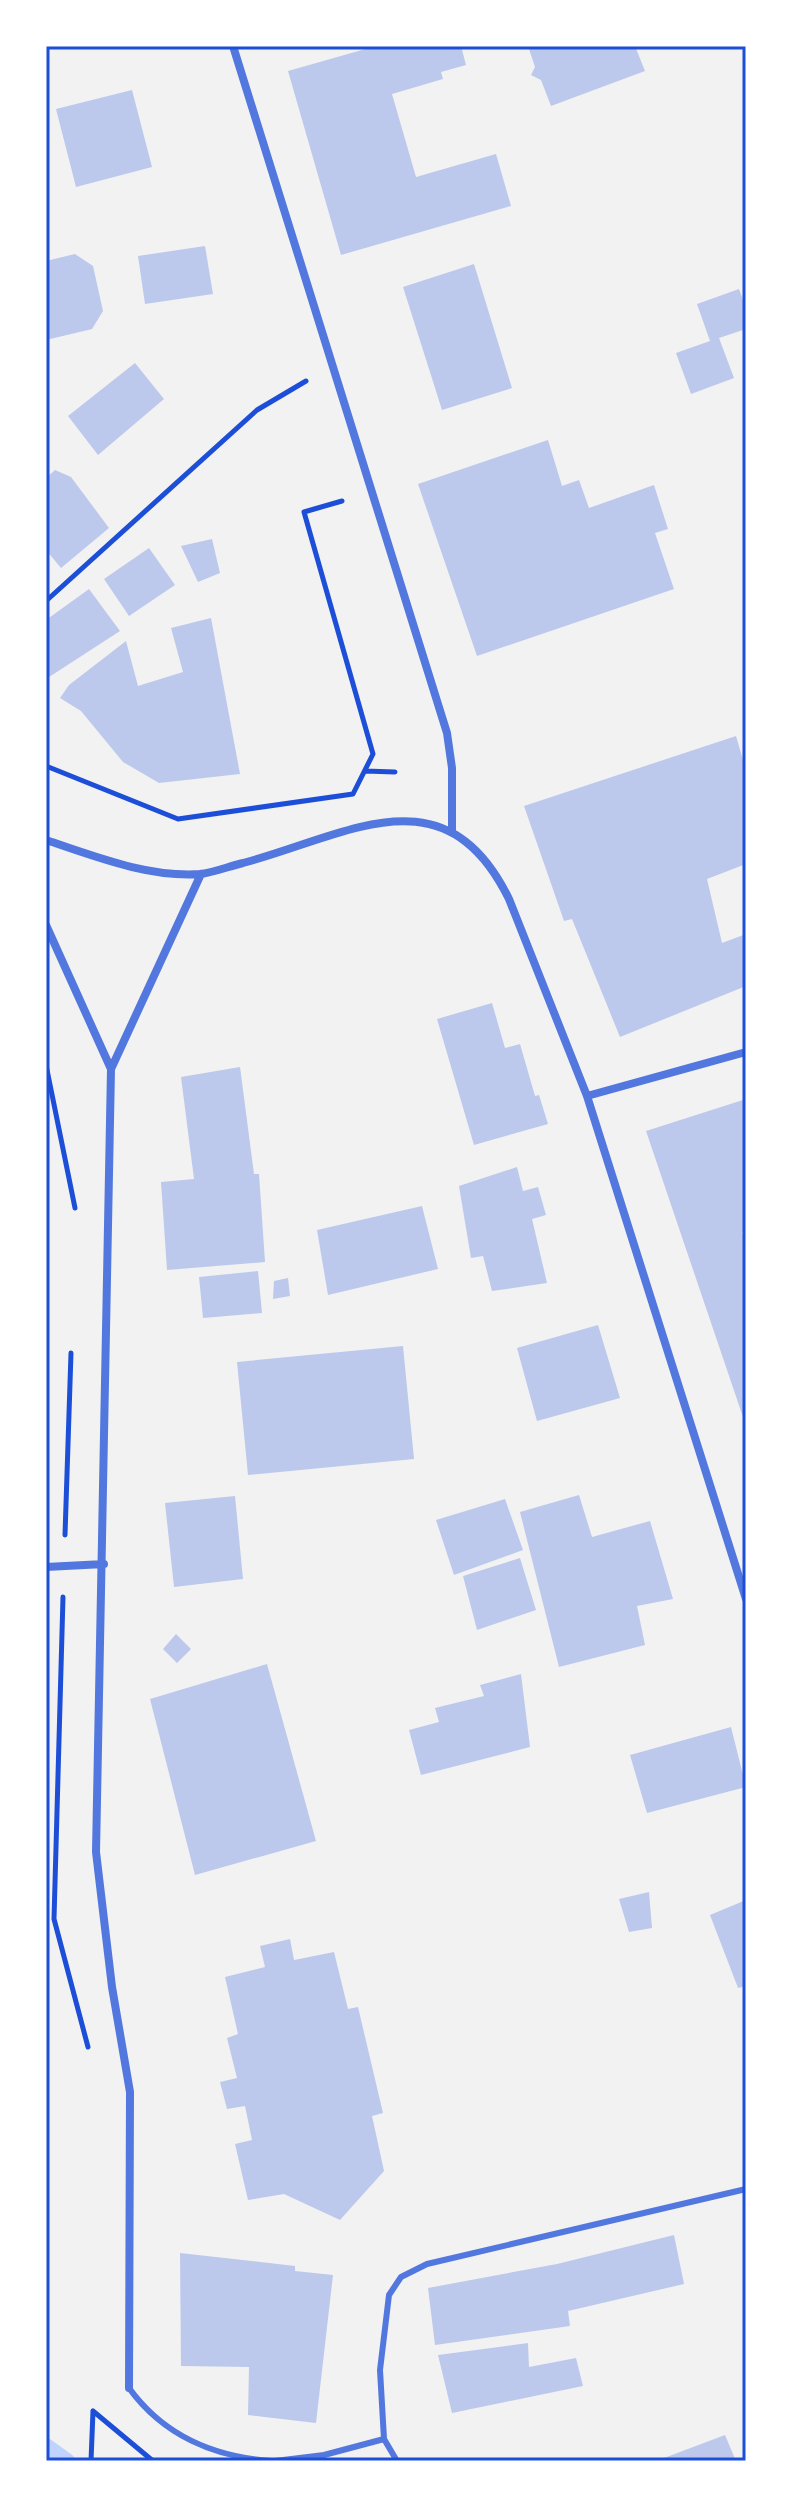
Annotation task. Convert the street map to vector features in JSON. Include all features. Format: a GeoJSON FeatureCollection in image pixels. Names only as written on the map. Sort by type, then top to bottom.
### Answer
{"type":"FeatureCollection","features":[{"type":"Feature","properties":{"kind":"street"},"geometry":{"type":"LineString","coordinates":[[233,46],[447,733],[454,798],[452,832]]}},
{"type":"Feature","properties":{"kind":"street"},"geometry":{"type":"LineString","coordinates":[[46,840],[118,864],[201,874],[380,821],[425,822],[452,832],[477,849],[494,869],[587,1096],[746,1599]]}},
{"type":"Feature","properties":{"kind":"street"},"geometry":{"type":"LineString","coordinates":[[129,2388],[130,2092],[112,1987],[96,1852],[104,1564],[111,1069],[201,874]]}},
{"type":"Feature","properties":{"kind":"street"},"geometry":{"type":"LineString","coordinates":[[46,925],[111,1069]]}},
{"type":"Feature","properties":{"kind":"street"},"geometry":{"type":"LineString","coordinates":[[587,1096],[746,1052]]}},
{"type":"Feature","properties":{"kind":"street"},"geometry":{"type":"LineString","coordinates":[[46,1567],[104,1564]]}},
{"type":"Feature","properties":{"kind":"lane"},"geometry":{"type":"LineString","coordinates":[[397,2461],[384,2439],[380,2370],[389,2295],[401,2277],[427,2264],[746,2189]]}},
{"type":"Feature","properties":{"kind":"lane"},"geometry":{"type":"LineString","coordinates":[[129,2388],[142,2407],[189,2441],[216,2451],[273,2461],[324,2455],[384,2439]]}},
{"type":"Feature","properties":{"kind":"path"},"geometry":{"type":"LineString","coordinates":[[301,366],[311,396]]}},
{"type":"Feature","properties":{"kind":"path"},"geometry":{"type":"LineString","coordinates":[[46,601],[257,410],[306,381]]}},
{"type":"Feature","properties":{"kind":"path"},"geometry":{"type":"LineString","coordinates":[[46,766],[178,819],[353,794],[373,754],[304,512],[343,500],[338,485]]}},
{"type":"Feature","properties":{"kind":"path"},"geometry":{"type":"LineString","coordinates":[[365,771],[395,772]]}},
{"type":"Feature","properties":{"kind":"path"},"geometry":{"type":"LineString","coordinates":[[91,2461],[93,2411],[153,2461]]}},
{"type":"Feature","properties":{"kind":"building"},"geometry":{"type":"Polygon","coordinates":[[[376,46],[461,46],[466,65],[441,72],[443,79],[392,94],[416,177],[496,154],[511,206],[341,255],[288,71],[376,46]]]}},
{"type":"Feature","properties":{"kind":"building"},"geometry":{"type":"Polygon","coordinates":[[[528,46],[635,46],[645,71],[551,106],[541,80],[531,75],[535,67],[528,46]]]}},
{"type":"Feature","properties":{"kind":"building"},"geometry":{"type":"Polygon","coordinates":[[[132,90],[152,167],[76,187],[56,109],[132,90]]]}},
{"type":"Feature","properties":{"kind":"building"},"geometry":{"type":"Polygon","coordinates":[[[205,246],[213,294],[145,304],[138,256],[205,246]]]}},
{"type":"Feature","properties":{"kind":"building"},"geometry":{"type":"Polygon","coordinates":[[[75,254],[93,266],[103,311],[92,329],[46,340],[46,261],[75,254]]]}},
{"type":"Feature","properties":{"kind":"building"},"geometry":{"type":"Polygon","coordinates":[[[474,264],[512,388],[442,410],[403,287],[474,264]]]}},
{"type":"Feature","properties":{"kind":"building"},"geometry":{"type":"Polygon","coordinates":[[[739,289],[746,308],[746,329],[719,338],[734,378],[691,394],[676,353],[710,341],[697,304],[739,289]]]}},
{"type":"Feature","properties":{"kind":"building"},"geometry":{"type":"Polygon","coordinates":[[[135,363],[164,399],[98,455],[68,416],[135,363]]]}},
{"type":"Feature","properties":{"kind":"building"},"geometry":{"type":"Polygon","coordinates":[[[548,440],[562,486],[579,480],[589,508],[654,485],[668,529],[655,533],[674,589],[477,656],[418,484],[548,440]]]}},
{"type":"Feature","properties":{"kind":"building"},"geometry":{"type":"Polygon","coordinates":[[[55,470],[71,477],[109,528],[61,568],[46,550],[46,478],[55,470]]]}},
{"type":"Feature","properties":{"kind":"building"},"geometry":{"type":"Polygon","coordinates":[[[212,539],[220,573],[198,582],[181,546],[212,539]]]}},
{"type":"Feature","properties":{"kind":"building"},"geometry":{"type":"Polygon","coordinates":[[[149,548],[175,585],[129,616],[104,579],[149,548]]]}},
{"type":"Feature","properties":{"kind":"building"},"geometry":{"type":"Polygon","coordinates":[[[89,589],[120,631],[46,679],[46,620],[89,589]]]}},
{"type":"Feature","properties":{"kind":"building"},"geometry":{"type":"Polygon","coordinates":[[[211,618],[240,774],[159,783],[123,762],[81,711],[60,698],[69,685],[126,641],[138,686],[183,672],[171,628],[211,618]]]}},
{"type":"Feature","properties":{"kind":"building"},"geometry":{"type":"Polygon","coordinates":[[[736,736],[746,770],[746,864],[707,879],[722,943],[746,934],[746,986],[620,1037],[572,919],[564,921],[524,806],[736,736]]]}},
{"type":"Feature","properties":{"kind":"building"},"geometry":{"type":"Polygon","coordinates":[[[492,1003],[505,1048],[520,1044],[535,1096],[539,1095],[548,1124],[474,1145],[437,1019],[492,1003]]]}},
{"type":"Feature","properties":{"kind":"building"},"geometry":{"type":"Polygon","coordinates":[[[240,1067],[254,1174],[259,1174],[265,1262],[167,1270],[161,1182],[194,1179],[181,1077],[240,1067]]]}},
{"type":"Feature","properties":{"kind":"building"},"geometry":{"type":"Polygon","coordinates":[[[746,1099],[746,1231],[742,1232],[746,1244],[745,1423],[646,1131],[746,1099]]]}},
{"type":"Feature","properties":{"kind":"building"},"geometry":{"type":"Polygon","coordinates":[[[517,1167],[523,1191],[538,1187],[546,1215],[532,1219],[547,1283],[492,1291],[483,1256],[471,1258],[459,1186],[517,1167]]]}},
{"type":"Feature","properties":{"kind":"building"},"geometry":{"type":"Polygon","coordinates":[[[422,1206],[438,1269],[328,1295],[317,1230],[422,1206]]]}},
{"type":"Feature","properties":{"kind":"building"},"geometry":{"type":"Polygon","coordinates":[[[258,1271],[262,1313],[203,1318],[199,1277],[258,1271]]]}},
{"type":"Feature","properties":{"kind":"building"},"geometry":{"type":"Polygon","coordinates":[[[288,1278],[290,1296],[273,1299],[274,1281],[288,1278]]]}},
{"type":"Feature","properties":{"kind":"building"},"geometry":{"type":"Polygon","coordinates":[[[598,1325],[620,1398],[537,1421],[517,1348],[598,1325]]]}},
{"type":"Feature","properties":{"kind":"building"},"geometry":{"type":"Polygon","coordinates":[[[403,1346],[414,1459],[248,1475],[237,1362],[403,1346]]]}},
{"type":"Feature","properties":{"kind":"building"},"geometry":{"type":"Polygon","coordinates":[[[579,1495],[592,1537],[650,1521],[673,1599],[637,1606],[645,1645],[559,1667],[520,1512],[579,1495]]]}},
{"type":"Feature","properties":{"kind":"building"},"geometry":{"type":"Polygon","coordinates":[[[235,1496],[243,1579],[174,1587],[165,1503],[235,1496]]]}},
{"type":"Feature","properties":{"kind":"building"},"geometry":{"type":"Polygon","coordinates":[[[505,1499],[523,1550],[454,1575],[436,1520],[505,1499]]]}},
{"type":"Feature","properties":{"kind":"building"},"geometry":{"type":"Polygon","coordinates":[[[520,1558],[536,1610],[477,1630],[463,1576],[520,1558]]]}},
{"type":"Feature","properties":{"kind":"building"},"geometry":{"type":"Polygon","coordinates":[[[176,1634],[191,1649],[177,1663],[163,1649],[176,1634]]]}},
{"type":"Feature","properties":{"kind":"building"},"geometry":{"type":"Polygon","coordinates":[[[267,1664],[316,1841],[195,1875],[150,1699],[267,1664]]]}},
{"type":"Feature","properties":{"kind":"building"},"geometry":{"type":"Polygon","coordinates":[[[521,1674],[530,1747],[421,1775],[409,1730],[439,1722],[435,1708],[484,1696],[480,1685],[521,1674]]]}},
{"type":"Feature","properties":{"kind":"building"},"geometry":{"type":"Polygon","coordinates":[[[731,1727],[746,1787],[647,1813],[630,1755],[731,1727]]]}},
{"type":"Feature","properties":{"kind":"building"},"geometry":{"type":"Polygon","coordinates":[[[649,1892],[652,1928],[629,1932],[619,1899],[649,1892]]]}},
{"type":"Feature","properties":{"kind":"building"},"geometry":{"type":"Polygon","coordinates":[[[746,1900],[746,1986],[738,1988],[710,1915],[746,1900]]]}},
{"type":"Feature","properties":{"kind":"building"},"geometry":{"type":"Polygon","coordinates":[[[290,1939],[294,1960],[334,1952],[348,2009],[358,2007],[383,2113],[372,2116],[384,2171],[340,2220],[284,2194],[248,2200],[235,2144],[252,2140],[245,2106],[227,2109],[220,2082],[237,2078],[227,2038],[238,2034],[225,1977],[265,1967],[260,1946],[290,1939]]]}},
{"type":"Feature","properties":{"kind":"building"},"geometry":{"type":"Polygon","coordinates":[[[674,2235],[684,2284],[568,2311],[570,2326],[435,2345],[428,2288],[557,2264],[674,2235]]]}},
{"type":"Feature","properties":{"kind":"building"},"geometry":{"type":"Polygon","coordinates":[[[180,2253],[295,2266],[295,2271],[333,2275],[316,2423],[248,2415],[249,2367],[181,2366],[180,2253]]]}},
{"type":"Feature","properties":{"kind":"building"},"geometry":{"type":"Polygon","coordinates":[[[528,2343],[529,2367],[576,2358],[583,2386],[452,2413],[438,2355],[528,2343]]]}},
{"type":"Feature","properties":{"kind":"building"},"geometry":{"type":"Polygon","coordinates":[[[725,2435],[736,2461],[656,2461],[725,2435]]]}},
{"type":"Feature","properties":{"kind":"waterway"},"geometry":{"type":"LineString","coordinates":[[46,2446],[67,2461]]}}]}
